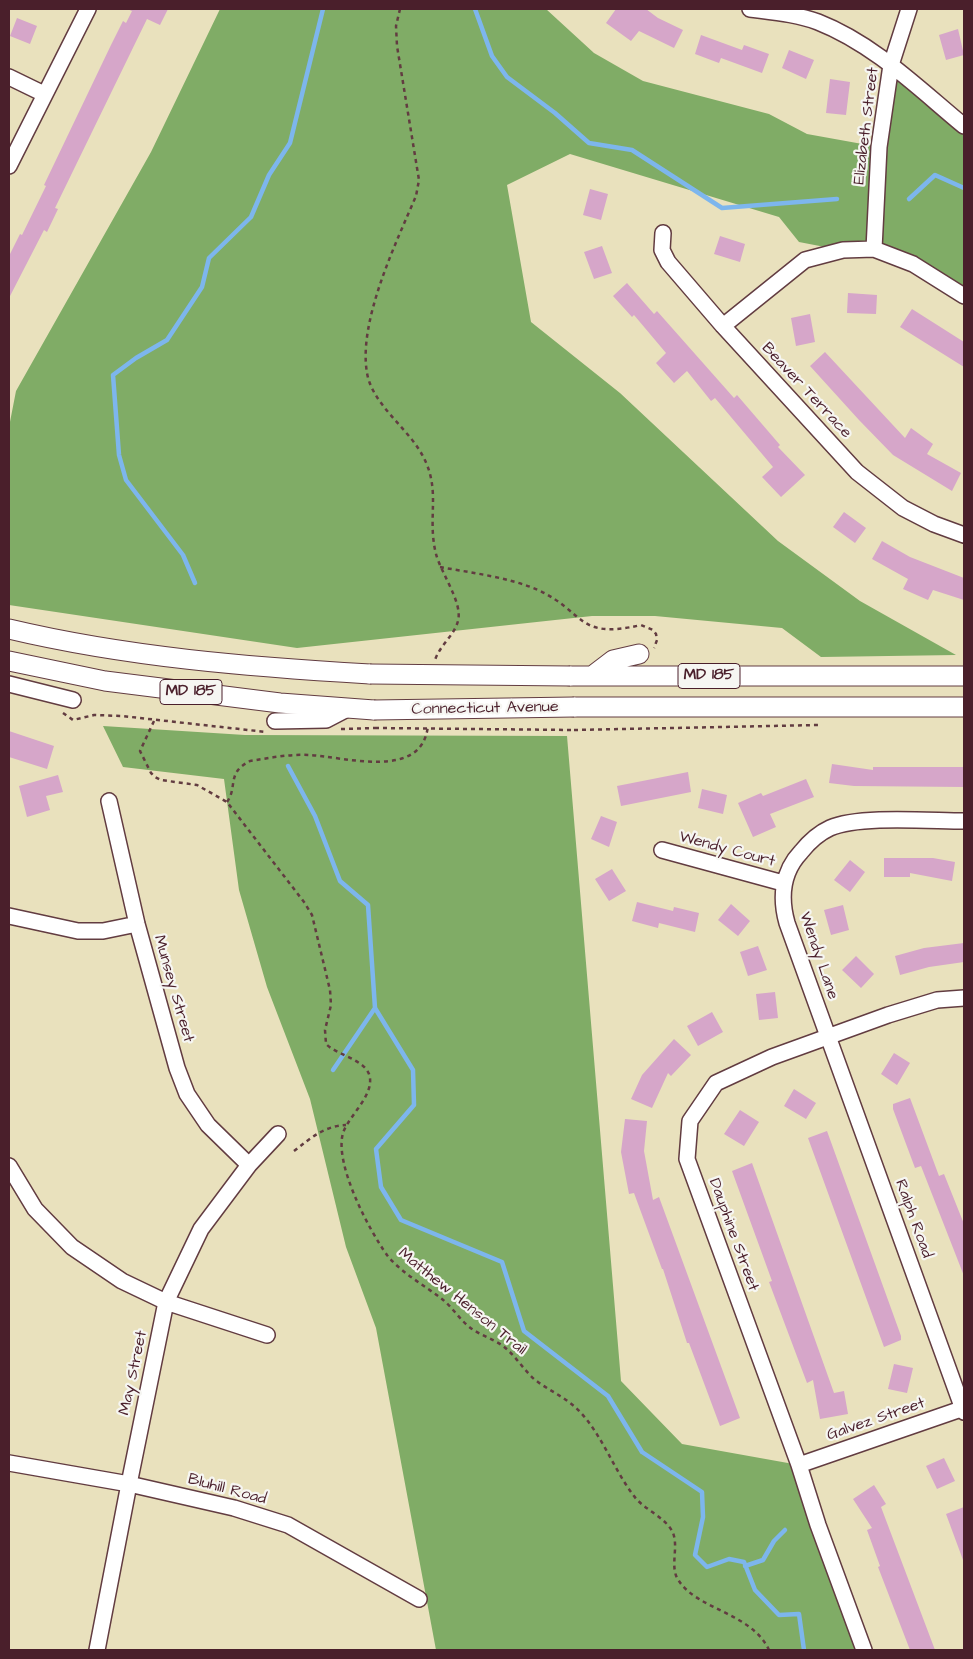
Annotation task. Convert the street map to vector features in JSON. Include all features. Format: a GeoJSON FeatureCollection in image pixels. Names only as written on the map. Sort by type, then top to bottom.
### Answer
{"type":"FeatureCollection","features":[{"type":"Feature","properties":{"kind":"main road","name":"Connecticut Avenue"},"geometry":{"type":"LineString","coordinates":[[9,629],[50,639],[141,653],[280,668],[370,674],[964,676]]}},
{"type":"Feature","properties":{"kind":"main road"},"geometry":{"type":"LineString","coordinates":[[592,676],[613,660],[639,654]]}},
{"type":"Feature","properties":{"kind":"main road","name":"Connecticut Avenue"},"geometry":{"type":"LineString","coordinates":[[9,661],[105,681],[280,703],[350,708],[375,719],[574,707],[964,707]]}},
{"type":"Feature","properties":{"kind":"main road"},"geometry":{"type":"LineString","coordinates":[[724,706],[725,676]]}},
{"type":"Feature","properties":{"kind":"street"},"geometry":{"type":"LineString","coordinates":[[9,166],[88,9]]}},
{"type":"Feature","properties":{"kind":"street"},"geometry":{"type":"LineString","coordinates":[[750,9],[784,13],[816,21],[851,37],[891,65],[964,126]]}},
{"type":"Feature","properties":{"kind":"street","name":"Elizabeth Street"},"geometry":{"type":"LineString","coordinates":[[874,249],[879,147],[891,65],[909,9]]}},
{"type":"Feature","properties":{"kind":"street"},"geometry":{"type":"LineString","coordinates":[[9,77],[44,94]]}},
{"type":"Feature","properties":{"kind":"street","name":"Beaver Terrace"},"geometry":{"type":"LineString","coordinates":[[664,233],[662,250],[668,262],[723,326],[857,472],[904,508],[934,524],[964,534]]}},
{"type":"Feature","properties":{"kind":"street"},"geometry":{"type":"LineString","coordinates":[[723,326],[805,260],[843,250],[874,249],[913,264],[964,296]]}},
{"type":"Feature","properties":{"kind":"street"},"geometry":{"type":"LineString","coordinates":[[9,684],[73,700]]}},
{"type":"Feature","properties":{"kind":"street"},"geometry":{"type":"LineString","coordinates":[[271,726],[326,720],[350,708]]}},
{"type":"Feature","properties":{"kind":"street","name":"Munsey Street"},"geometry":{"type":"LineString","coordinates":[[109,801],[137,924],[177,1068],[187,1094],[208,1125],[249,1165]]}},
{"type":"Feature","properties":{"kind":"street","name":"Wendy Lane"},"geometry":{"type":"LineString","coordinates":[[829,1038],[784,912],[783,883],[794,859],[811,840],[831,828],[866,821],[964,821]]}},
{"type":"Feature","properties":{"kind":"street","name":"Wendy Court"},"geometry":{"type":"LineString","coordinates":[[662,850],[783,883]]}},
{"type":"Feature","properties":{"kind":"street"},"geometry":{"type":"LineString","coordinates":[[9,916],[78,930],[103,931],[137,924]]}},
{"type":"Feature","properties":{"kind":"street","name":"Dauphine Street"},"geometry":{"type":"LineString","coordinates":[[864,1650],[818,1525],[799,1465],[687,1159],[690,1121],[716,1083],[772,1057],[829,1038],[888,1015],[937,1000],[964,998]]}},
{"type":"Feature","properties":{"kind":"street","name":"Ralph Road"},"geometry":{"type":"LineString","coordinates":[[829,1038],[964,1410]]}},
{"type":"Feature","properties":{"kind":"street","name":"May Street"},"geometry":{"type":"LineString","coordinates":[[97,1650],[128,1484],[166,1302],[201,1229],[249,1165],[278,1134]]}},
{"type":"Feature","properties":{"kind":"street"},"geometry":{"type":"LineString","coordinates":[[9,1166],[35,1209],[72,1247],[122,1281],[166,1302],[267,1335]]}},
{"type":"Feature","properties":{"kind":"street","name":"Galvez Street"},"geometry":{"type":"LineString","coordinates":[[799,1465],[964,1410]]}},
{"type":"Feature","properties":{"kind":"street","name":"Bluhill Road"},"geometry":{"type":"LineString","coordinates":[[9,1463],[128,1484],[234,1508],[288,1525],[420,1599]]}},
{"type":"Feature","properties":{"kind":"path"},"geometry":{"type":"LineString","coordinates":[[400,9],[396,26],[397,46],[419,180],[416,196],[380,289],[371,321],[366,356],[368,374],[373,390],[418,447],[429,467],[433,481],[433,541],[440,568],[457,602],[458,621],[453,632],[440,647],[432,666]]}},
{"type":"Feature","properties":{"kind":"path"},"geometry":{"type":"LineString","coordinates":[[440,568],[531,588],[551,598],[576,617],[597,629],[608,631],[642,625],[647,626],[656,634],[657,640],[650,651],[639,654]]}},
{"type":"Feature","properties":{"kind":"path"},"geometry":{"type":"LineString","coordinates":[[48,694],[46,705],[56,707],[74,720],[94,715],[260,733],[271,726]]}},
{"type":"Feature","properties":{"kind":"path"},"geometry":{"type":"LineString","coordinates":[[375,719],[574,730],[828,725]]}},
{"type":"Feature","properties":{"kind":"path"},"geometry":{"type":"LineString","coordinates":[[154,721],[152,729],[142,744],[141,755],[150,773],[161,780],[198,785],[227,802],[236,773],[242,765],[250,761],[308,755],[342,760],[395,761],[404,759],[417,748],[427,733],[428,720]]}},
{"type":"Feature","properties":{"kind":"path","name":"Matthew Henson Trail"},"geometry":{"type":"LineString","coordinates":[[227,802],[283,873],[312,915],[330,990],[330,1018],[324,1038],[326,1044],[335,1052],[361,1065],[369,1075],[370,1085],[342,1135],[345,1166],[374,1238],[389,1258],[446,1302],[468,1326],[478,1334],[502,1345],[531,1375],[581,1413],[601,1440],[635,1497],[671,1530],[675,1544],[675,1574],[679,1582],[696,1596],[738,1619],[759,1635],[769,1650]]}},
{"type":"Feature","properties":{"kind":"path"},"geometry":{"type":"LineString","coordinates":[[294,1151],[319,1131],[334,1126],[346,1125]]}},
{"type":"Feature","properties":{"kind":"green space"},"geometry":{"type":"Polygon","coordinates":[[[220,9],[546,9],[594,53],[643,81],[769,114],[807,134],[879,147],[891,65],[964,126],[964,296],[913,264],[799,242],[779,217],[570,154],[507,185],[531,322],[620,393],[778,541],[860,601],[956,655],[821,657],[782,628],[655,616],[592,616],[297,648],[9,605],[9,427],[16,391],[151,152],[220,9]]]}},
{"type":"Feature","properties":{"kind":"green space"},"geometry":{"type":"Polygon","coordinates":[[[103,726],[245,735],[567,736],[621,1381],[682,1444],[799,1465],[864,1650],[436,1650],[376,1328],[346,1247],[310,1099],[267,987],[239,890],[224,779],[123,767],[103,726]]]}},
{"type":"Feature","properties":{"kind":"building"},"geometry":{"type":"Polygon","coordinates":[[[127,9],[168,9],[160,25],[147,19],[55,208],[58,209],[47,232],[44,230],[9,298],[9,256],[20,234],[22,235],[46,186],[44,185],[123,21],[126,23],[132,11],[127,9]]]}},
{"type":"Feature","properties":{"kind":"building"},"geometry":{"type":"Polygon","coordinates":[[[616,9],[646,9],[658,18],[683,30],[674,48],[639,31],[631,41],[606,23],[616,9]]]}},
{"type":"Feature","properties":{"kind":"building"},"geometry":{"type":"Polygon","coordinates":[[[17,18],[37,26],[30,44],[10,36],[17,18]]]}},
{"type":"Feature","properties":{"kind":"building"},"geometry":{"type":"Polygon","coordinates":[[[958,29],[964,55],[946,60],[939,35],[958,29]]]}},
{"type":"Feature","properties":{"kind":"building"},"geometry":{"type":"Polygon","coordinates":[[[701,35],[742,50],[744,45],[769,54],[762,73],[721,58],[719,63],[695,54],[701,35]]]}},
{"type":"Feature","properties":{"kind":"building"},"geometry":{"type":"Polygon","coordinates":[[[789,50],[814,60],[806,79],[782,68],[789,50]]]}},
{"type":"Feature","properties":{"kind":"building"},"geometry":{"type":"Polygon","coordinates":[[[830,79],[850,82],[846,115],[826,113],[830,79]]]}},
{"type":"Feature","properties":{"kind":"building"},"geometry":{"type":"Polygon","coordinates":[[[590,189],[608,194],[601,220],[583,215],[590,189]]]}},
{"type":"Feature","properties":{"kind":"building"},"geometry":{"type":"Polygon","coordinates":[[[720,236],[745,244],[740,262],[714,254],[720,236]]]}},
{"type":"Feature","properties":{"kind":"building"},"geometry":{"type":"Polygon","coordinates":[[[602,246],[612,273],[594,279],[584,252],[602,246]]]}},
{"type":"Feature","properties":{"kind":"building"},"geometry":{"type":"Polygon","coordinates":[[[627,283],[654,314],[657,311],[734,398],[737,395],[780,445],[778,447],[805,475],[781,497],[762,477],[773,467],[715,398],[711,401],[687,371],[674,383],[656,363],[666,353],[634,315],[632,317],[613,296],[627,283]]]}},
{"type":"Feature","properties":{"kind":"building"},"geometry":{"type":"Polygon","coordinates":[[[848,293],[877,295],[876,314],[847,313],[848,293]]]}},
{"type":"Feature","properties":{"kind":"building"},"geometry":{"type":"Polygon","coordinates":[[[912,309],[964,342],[964,367],[900,327],[912,309]]]}},
{"type":"Feature","properties":{"kind":"building"},"geometry":{"type":"Polygon","coordinates":[[[810,314],[815,342],[796,346],[791,318],[810,314]]]}},
{"type":"Feature","properties":{"kind":"building"},"geometry":{"type":"Polygon","coordinates":[[[825,352],[905,438],[911,428],[933,444],[927,454],[961,473],[952,491],[893,455],[859,420],[810,366],[825,352]]]}},
{"type":"Feature","properties":{"kind":"building"},"geometry":{"type":"Polygon","coordinates":[[[844,512],[866,528],[855,543],[833,527],[844,512]]]}},
{"type":"Feature","properties":{"kind":"building"},"geometry":{"type":"Polygon","coordinates":[[[882,541],[910,557],[964,578],[964,600],[933,590],[928,600],[903,589],[908,579],[872,559],[882,541]]]}},
{"type":"Feature","properties":{"kind":"building"},"geometry":{"type":"Polygon","coordinates":[[[9,731],[54,746],[47,769],[9,757],[9,731]]]}},
{"type":"Feature","properties":{"kind":"building"},"geometry":{"type":"Polygon","coordinates":[[[832,764],[873,770],[873,767],[964,767],[964,787],[854,786],[829,783],[832,764]]]}},
{"type":"Feature","properties":{"kind":"building"},"geometry":{"type":"Polygon","coordinates":[[[688,772],[691,792],[621,806],[617,786],[688,772]]]}},
{"type":"Feature","properties":{"kind":"building"},"geometry":{"type":"Polygon","coordinates":[[[58,775],[63,792],[46,796],[50,810],[27,817],[19,786],[58,775]]]}},
{"type":"Feature","properties":{"kind":"building"},"geometry":{"type":"Polygon","coordinates":[[[806,779],[814,797],[770,814],[776,827],[753,837],[738,803],[761,793],[763,796],[806,779]]]}},
{"type":"Feature","properties":{"kind":"building"},"geometry":{"type":"Polygon","coordinates":[[[702,789],[727,795],[723,814],[698,808],[702,789]]]}},
{"type":"Feature","properties":{"kind":"building"},"geometry":{"type":"Polygon","coordinates":[[[601,816],[617,822],[609,847],[591,839],[601,816]]]}},
{"type":"Feature","properties":{"kind":"building"},"geometry":{"type":"Polygon","coordinates":[[[884,858],[933,858],[955,862],[952,881],[910,873],[910,877],[884,877],[884,858]]]}},
{"type":"Feature","properties":{"kind":"building"},"geometry":{"type":"Polygon","coordinates":[[[850,860],[865,872],[850,892],[834,880],[850,860]]]}},
{"type":"Feature","properties":{"kind":"building"},"geometry":{"type":"Polygon","coordinates":[[[612,869],[626,891],[609,901],[595,879],[612,869]]]}},
{"type":"Feature","properties":{"kind":"building"},"geometry":{"type":"Polygon","coordinates":[[[637,902],[673,911],[674,907],[699,913],[695,932],[659,923],[658,928],[632,921],[637,902]]]}},
{"type":"Feature","properties":{"kind":"building"},"geometry":{"type":"Polygon","coordinates":[[[731,904],[750,921],[738,936],[718,920],[731,904]]]}},
{"type":"Feature","properties":{"kind":"building"},"geometry":{"type":"Polygon","coordinates":[[[843,905],[849,930],[831,935],[824,910],[843,905]]]}},
{"type":"Feature","properties":{"kind":"building"},"geometry":{"type":"Polygon","coordinates":[[[964,943],[964,962],[929,967],[900,975],[895,956],[924,948],[964,943]]]}},
{"type":"Feature","properties":{"kind":"building"},"geometry":{"type":"Polygon","coordinates":[[[758,946],[767,970],[748,976],[740,952],[758,946]]]}},
{"type":"Feature","properties":{"kind":"building"},"geometry":{"type":"Polygon","coordinates":[[[856,956],[874,974],[861,988],[842,970],[856,956]]]}},
{"type":"Feature","properties":{"kind":"building"},"geometry":{"type":"Polygon","coordinates":[[[775,992],[778,1018],[759,1020],[756,994],[775,992]]]}},
{"type":"Feature","properties":{"kind":"building"},"geometry":{"type":"Polygon","coordinates":[[[712,1012],[723,1032],[698,1046],[687,1026],[712,1012]]]}},
{"type":"Feature","properties":{"kind":"building"},"geometry":{"type":"Polygon","coordinates":[[[674,1039],[691,1055],[671,1076],[668,1073],[652,1108],[631,1099],[642,1075],[674,1039]]]}},
{"type":"Feature","properties":{"kind":"building"},"geometry":{"type":"Polygon","coordinates":[[[894,1053],[910,1063],[897,1085],[881,1074],[894,1053]]]}},
{"type":"Feature","properties":{"kind":"building"},"geometry":{"type":"Polygon","coordinates":[[[794,1089],[816,1103],[806,1119],[784,1106],[794,1089]]]}},
{"type":"Feature","properties":{"kind":"building"},"geometry":{"type":"Polygon","coordinates":[[[910,1098],[939,1176],[944,1174],[964,1224],[964,1276],[921,1166],[915,1168],[893,1109],[893,1104],[910,1098]]]}},
{"type":"Feature","properties":{"kind":"building"},"geometry":{"type":"Polygon","coordinates":[[[740,1110],[759,1122],[744,1146],[724,1134],[740,1110]]]}},
{"type":"Feature","properties":{"kind":"building"},"geometry":{"type":"Polygon","coordinates":[[[625,1119],[647,1121],[644,1151],[653,1200],[659,1197],[740,1418],[720,1426],[689,1343],[687,1343],[663,1269],[634,1193],[629,1194],[621,1152],[625,1119]]]}},
{"type":"Feature","properties":{"kind":"building"},"geometry":{"type":"Polygon","coordinates":[[[827,1131],[901,1336],[901,1340],[884,1347],[808,1138],[827,1131]]]}},
{"type":"Feature","properties":{"kind":"building"},"geometry":{"type":"Polygon","coordinates":[[[752,1163],[834,1393],[844,1391],[848,1414],[820,1419],[813,1380],[807,1383],[769,1282],[772,1281],[732,1171],[752,1163]]]}},
{"type":"Feature","properties":{"kind":"building"},"geometry":{"type":"Polygon","coordinates":[[[894,1364],[913,1368],[907,1393],[888,1389],[894,1364]]]}},
{"type":"Feature","properties":{"kind":"building"},"geometry":{"type":"Polygon","coordinates":[[[944,1458],[955,1481],[937,1489],[926,1466],[944,1458]]]}},
{"type":"Feature","properties":{"kind":"building"},"geometry":{"type":"Polygon","coordinates":[[[874,1485],[886,1504],[881,1507],[935,1650],[910,1650],[878,1567],[880,1566],[867,1530],[872,1528],[853,1499],[874,1485]]]}},
{"type":"Feature","properties":{"kind":"building"},"geometry":{"type":"Polygon","coordinates":[[[964,1507],[964,1559],[963,1560],[946,1514],[964,1507]]]}},
{"type":"Feature","properties":{"kind":"waterway"},"geometry":{"type":"LineString","coordinates":[[195,583],[183,555],[126,480],[119,455],[113,375],[136,358],[167,340],[202,287],[209,258],[251,217],[269,175],[290,143],[323,9]]}},
{"type":"Feature","properties":{"kind":"waterway"},"geometry":{"type":"LineString","coordinates":[[475,9],[492,56],[507,77],[555,113],[589,143],[632,150],[722,208],[837,199]]}},
{"type":"Feature","properties":{"kind":"waterway"},"geometry":{"type":"LineString","coordinates":[[909,199],[935,175],[964,188]]}},
{"type":"Feature","properties":{"kind":"waterway"},"geometry":{"type":"LineString","coordinates":[[288,766],[315,816],[340,881],[368,905],[375,1008],[413,1070],[414,1105],[376,1149],[381,1187],[401,1220],[502,1262],[524,1331],[608,1396],[642,1452],[702,1492],[703,1517],[695,1555],[707,1567],[729,1559],[744,1562],[755,1590],[779,1615],[799,1614],[804,1650]]}},
{"type":"Feature","properties":{"kind":"waterway"},"geometry":{"type":"LineString","coordinates":[[333,1070],[375,1008]]}},
{"type":"Feature","properties":{"kind":"waterway"},"geometry":{"type":"LineString","coordinates":[[745,1566],[763,1560],[774,1541],[785,1530]]}}]}
